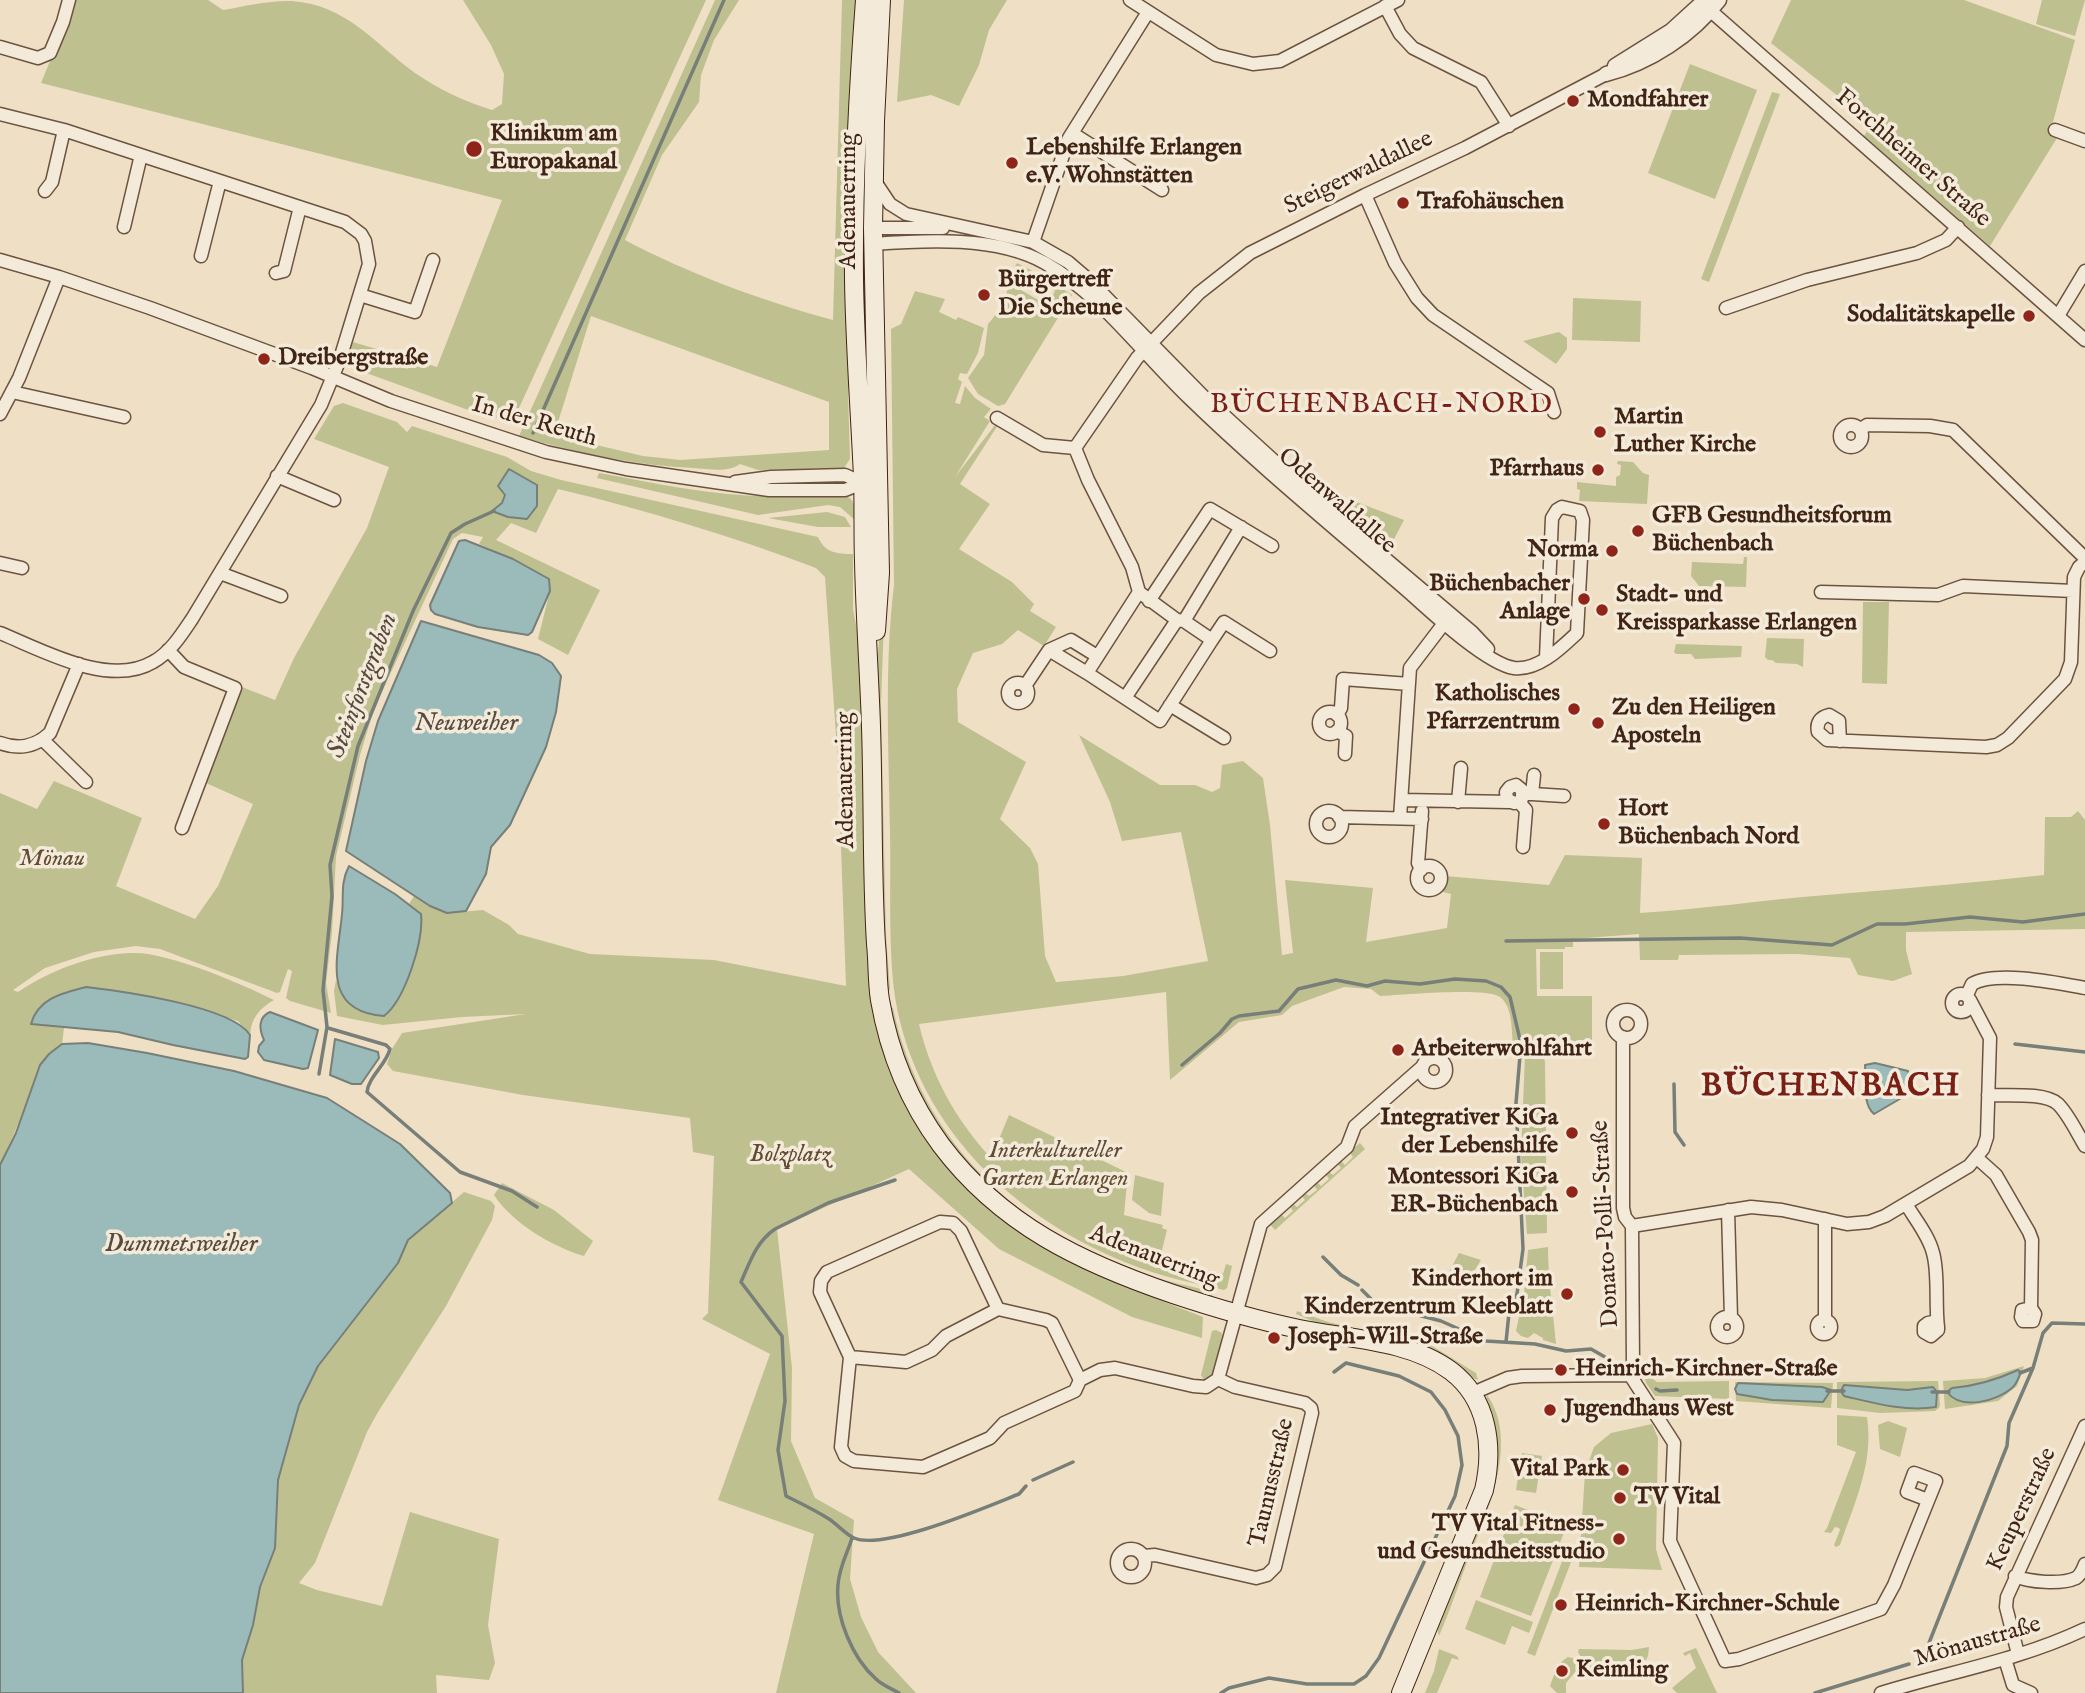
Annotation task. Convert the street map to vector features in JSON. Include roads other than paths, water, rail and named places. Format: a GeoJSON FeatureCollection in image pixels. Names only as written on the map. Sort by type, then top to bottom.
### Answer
{"type":"FeatureCollection","features":[{"type":"Feature","properties":{"kind":"main road","name":"Adenauerring"},"geometry":{"type":"LineString","coordinates":[[865,0],[858,123],[855,308],[880,573],[870,697],[874,915],[880,999],[893,1053],[907,1088],[928,1127],[965,1175],[1003,1209],[1040,1236],[1119,1276],[1235,1314],[1418,1354],[1449,1369],[1473,1393],[1489,1439],[1488,1474],[1484,1490],[1401,1693]]}},
{"type":"Feature","properties":{"kind":"main road","name":"Adenauerring"},"geometry":{"type":"LineString","coordinates":[[871,483],[874,179],[881,0]]}},
{"type":"Feature","properties":{"kind":"main road"},"geometry":{"type":"LineString","coordinates":[[855,236],[873,236]]}},
{"type":"Feature","properties":{"kind":"street"},"geometry":{"type":"LineString","coordinates":[[0,47],[38,58],[50,53],[69,0]]}},
{"type":"Feature","properties":{"kind":"street"},"geometry":{"type":"LineString","coordinates":[[1130,0],[1216,55],[1253,64],[1280,61],[1392,3],[1400,34],[1413,48],[1481,82],[1509,126]]}},
{"type":"Feature","properties":{"kind":"street","name":"Steigerwaldallee"},"geometry":{"type":"LineString","coordinates":[[1075,448],[1146,348],[1199,293],[1250,253],[1509,126],[1606,74],[1624,69],[1667,47],[1690,32],[1710,4]]}},
{"type":"Feature","properties":{"kind":"street","name":"Forchheimer Straße"},"geometry":{"type":"LineString","coordinates":[[1710,4],[2085,340]]}},
{"type":"Feature","properties":{"kind":"street"},"geometry":{"type":"LineString","coordinates":[[1033,242],[1072,133],[1148,12]]}},
{"type":"Feature","properties":{"kind":"street"},"geometry":{"type":"LineString","coordinates":[[0,114],[64,130],[345,222],[361,234],[369,252],[369,264],[340,359],[321,405],[192,619],[168,650],[148,665],[124,672],[106,671],[79,664],[0,633]]}},
{"type":"Feature","properties":{"kind":"street"},"geometry":{"type":"LineString","coordinates":[[45,191],[52,182],[64,130]]}},
{"type":"Feature","properties":{"kind":"street"},"geometry":{"type":"LineString","coordinates":[[2055,130],[2085,141]]}},
{"type":"Feature","properties":{"kind":"street"},"geometry":{"type":"LineString","coordinates":[[1072,133],[1162,190]]}},
{"type":"Feature","properties":{"kind":"street"},"geometry":{"type":"LineString","coordinates":[[124,227],[141,155]]}},
{"type":"Feature","properties":{"kind":"street","name":"Odenwaldallee"},"geometry":{"type":"LineString","coordinates":[[874,179],[890,204],[906,214],[1033,242],[1068,262],[1089,280],[1206,415],[1296,496],[1447,619],[1483,652],[1514,668],[1532,666],[1546,658],[1577,633],[1583,520],[1580,511],[1569,506],[1557,510],[1550,525],[1546,658]]}},
{"type":"Feature","properties":{"kind":"street"},"geometry":{"type":"LineString","coordinates":[[201,256],[220,181]]}},
{"type":"Feature","properties":{"kind":"street"},"geometry":{"type":"LineString","coordinates":[[1365,195],[1395,263],[1417,298],[1433,315],[1548,393],[1554,412]]}},
{"type":"Feature","properties":{"kind":"street"},"geometry":{"type":"LineString","coordinates":[[276,272],[284,271],[300,207]]}},
{"type":"Feature","properties":{"kind":"street"},"geometry":{"type":"LineString","coordinates":[[1726,308],[1807,280],[1917,253],[1946,240],[1958,227]]}},
{"type":"Feature","properties":{"kind":"street","name":"Odenwaldallee"},"geometry":{"type":"LineString","coordinates":[[873,236],[971,228]]}},
{"type":"Feature","properties":{"kind":"street","name":"Odenwaldallee"},"geometry":{"type":"LineString","coordinates":[[873,236],[986,244],[1031,256],[1080,288],[1146,348]]}},
{"type":"Feature","properties":{"kind":"street","name":"In der Reuth"},"geometry":{"type":"LineString","coordinates":[[0,260],[59,276],[150,307],[391,401],[546,452],[626,469],[769,490],[833,490],[871,483]]}},
{"type":"Feature","properties":{"kind":"street"},"geometry":{"type":"LineString","coordinates":[[360,295],[415,312],[432,260]]}},
{"type":"Feature","properties":{"kind":"street"},"geometry":{"type":"LineString","coordinates":[[2058,316],[2085,271]]}},
{"type":"Feature","properties":{"kind":"street"},"geometry":{"type":"LineString","coordinates":[[0,414],[12,392],[59,276]]}},
{"type":"Feature","properties":{"kind":"street"},"geometry":{"type":"LineString","coordinates":[[12,392],[124,417]]}},
{"type":"Feature","properties":{"kind":"street"},"geometry":{"type":"LineString","coordinates":[[997,418],[1042,445],[1075,448],[1144,596],[1212,640]]}},
{"type":"Feature","properties":{"kind":"street"},"geometry":{"type":"LineString","coordinates":[[1840,741],[1986,747],[1997,745],[2008,738],[2060,687],[2069,671],[2078,640],[2073,591],[2075,572],[2085,560],[1953,430],[1943,427],[1867,425],[1861,429]]}},
{"type":"Feature","properties":{"kind":"street"},"geometry":{"type":"LineString","coordinates":[[277,476],[334,500]]}},
{"type":"Feature","properties":{"kind":"street"},"geometry":{"type":"LineString","coordinates":[[1087,673],[1097,656],[1210,509],[1272,546]]}},
{"type":"Feature","properties":{"kind":"street"},"geometry":{"type":"LineString","coordinates":[[1125,698],[1241,527]]}},
{"type":"Feature","properties":{"kind":"street"},"geometry":{"type":"LineString","coordinates":[[0,564],[22,568]]}},
{"type":"Feature","properties":{"kind":"street"},"geometry":{"type":"LineString","coordinates":[[220,573],[281,596]]}},
{"type":"Feature","properties":{"kind":"street"},"geometry":{"type":"LineString","coordinates":[[1821,592],[1938,595],[1963,586],[2073,591]]}},
{"type":"Feature","properties":{"kind":"street"},"geometry":{"type":"LineString","coordinates":[[1400,818],[1410,668],[1447,619]]}},
{"type":"Feature","properties":{"kind":"street"},"geometry":{"type":"LineString","coordinates":[[1049,650],[1160,721],[1224,622],[1270,651]]}},
{"type":"Feature","properties":{"kind":"street"},"geometry":{"type":"LineString","coordinates":[[1026,686],[1049,650],[1071,640],[1097,656]]}},
{"type":"Feature","properties":{"kind":"street"},"geometry":{"type":"LineString","coordinates":[[168,650],[184,667],[235,688],[182,828]]}},
{"type":"Feature","properties":{"kind":"street"},"geometry":{"type":"LineString","coordinates":[[0,743],[24,747],[43,740],[55,725],[79,664]]}},
{"type":"Feature","properties":{"kind":"street"},"geometry":{"type":"LineString","coordinates":[[1337,731],[1340,725],[1337,715],[1341,708],[1343,679],[1409,684]]}},
{"type":"Feature","properties":{"kind":"street"},"geometry":{"type":"LineString","coordinates":[[1170,705],[1224,738]]}},
{"type":"Feature","properties":{"kind":"street"},"geometry":{"type":"LineString","coordinates":[[1337,715],[1327,712],[1321,716],[1319,723],[1321,730],[1327,734],[1337,731],[1346,736],[1345,754]]}},
{"type":"Feature","properties":{"kind":"street"},"geometry":{"type":"LineString","coordinates":[[43,740],[86,782]]}},
{"type":"Feature","properties":{"kind":"street"},"geometry":{"type":"LineString","coordinates":[[1458,802],[1461,768]]}},
{"type":"Feature","properties":{"kind":"street"},"geometry":{"type":"LineString","coordinates":[[1521,798],[1534,775]]}},
{"type":"Feature","properties":{"kind":"street"},"geometry":{"type":"LineString","coordinates":[[1402,800],[1458,802],[1564,796]]}},
{"type":"Feature","properties":{"kind":"street"},"geometry":{"type":"LineString","coordinates":[[1521,798],[1526,810],[1523,846]]}},
{"type":"Feature","properties":{"kind":"street"},"geometry":{"type":"LineString","coordinates":[[1421,870],[1418,863],[1423,801]]}},
{"type":"Feature","properties":{"kind":"street"},"geometry":{"type":"LineString","coordinates":[[1339,817],[1422,819]]}},
{"type":"Feature","properties":{"kind":"street"},"geometry":{"type":"LineString","coordinates":[[1632,1226],[1751,1207],[1770,1208],[1847,1224],[1870,1222],[1906,1204],[1969,1166],[1977,1158],[1987,1137],[1990,1038],[1968,997],[1972,984],[1991,978],[2052,983],[2085,989]]}},
{"type":"Feature","properties":{"kind":"street","name":"Donato-Polli-Straße"},"geometry":{"type":"LineString","coordinates":[[1623,1037],[1623,1208],[1632,1226],[1633,1365],[1630,1375]]}},
{"type":"Feature","properties":{"kind":"street"},"geometry":{"type":"LineString","coordinates":[[998,1309],[961,1231],[953,1223],[940,1222],[823,1276],[820,1292],[850,1357],[841,1447],[849,1460],[923,1467],[990,1438],[1004,1423],[1075,1391],[1080,1380],[1108,1368],[1193,1386],[1206,1387],[1218,1379],[1261,1224],[1348,1147],[1355,1126],[1423,1066]]}},
{"type":"Feature","properties":{"kind":"street"},"geometry":{"type":"LineString","coordinates":[[1988,1096],[2042,1097],[2052,1100],[2060,1105],[2085,1146]]}},
{"type":"Feature","properties":{"kind":"street"},"geometry":{"type":"LineString","coordinates":[[1977,1158],[1996,1175],[2032,1240],[2031,1308]]}},
{"type":"Feature","properties":{"kind":"street"},"geometry":{"type":"LineString","coordinates":[[1906,1204],[1925,1235],[1934,1257],[1938,1327]]}},
{"type":"Feature","properties":{"kind":"street"},"geometry":{"type":"LineString","coordinates":[[1728,1210],[1731,1318]]}},
{"type":"Feature","properties":{"kind":"street"},"geometry":{"type":"LineString","coordinates":[[1825,1219],[1825,1320]]}},
{"type":"Feature","properties":{"kind":"street"},"geometry":{"type":"LineString","coordinates":[[850,1357],[906,1362],[932,1350],[946,1336],[998,1309],[1052,1323],[1080,1380]]}},
{"type":"Feature","properties":{"kind":"street"},"geometry":{"type":"LineString","coordinates":[[1473,1393],[1508,1378],[1522,1376],[1630,1375],[1674,1443],[1671,1541],[1725,1661],[1751,1655],[1881,1609],[1928,1500]]}},
{"type":"Feature","properties":{"kind":"street","name":"Taunusstraße"},"geometry":{"type":"LineString","coordinates":[[1143,1556],[1155,1555],[1256,1578],[1267,1575],[1275,1567],[1311,1408],[1304,1403],[1235,1387],[1218,1379]]}},
{"type":"Feature","properties":{"kind":"street","name":"Keuperstraße"},"geometry":{"type":"LineString","coordinates":[[2018,1654],[2006,1607],[2015,1576],[2085,1426]]}},
{"type":"Feature","properties":{"kind":"street"},"geometry":{"type":"LineString","coordinates":[[2071,1458],[2085,1461]]}},
{"type":"Feature","properties":{"kind":"street"},"geometry":{"type":"LineString","coordinates":[[2015,1576],[2043,1582],[2074,1578],[2085,1564]]}},
{"type":"Feature","properties":{"kind":"street","name":"Mönaustraße"},"geometry":{"type":"LineString","coordinates":[[1881,1693],[1918,1688],[2085,1629]]}},
{"type":"Feature","properties":{"kind":"street"},"geometry":{"type":"LineString","coordinates":[[2005,1659],[2013,1685],[2025,1692]]}},
{"type":"Feature","properties":{"kind":"water"},"geometry":{"type":"Polygon","coordinates":[[[509,469],[537,485],[537,506],[527,519],[508,517],[492,511],[502,503],[505,495],[498,486],[509,469]]]}},
{"type":"Feature","properties":{"kind":"water"},"geometry":{"type":"Polygon","coordinates":[[[465,540],[513,559],[549,579],[550,591],[532,632],[528,635],[478,627],[435,614],[431,610],[430,605],[459,541],[465,540]]]}},
{"type":"Feature","properties":{"kind":"water","name":"Neuweiher"},"geometry":{"type":"Polygon","coordinates":[[[421,621],[539,655],[552,663],[561,676],[556,712],[546,747],[510,825],[491,847],[486,874],[466,911],[447,913],[430,906],[346,851],[378,721],[421,621]]]}},
{"type":"Feature","properties":{"kind":"water"},"geometry":{"type":"Polygon","coordinates":[[[349,866],[395,894],[421,914],[412,969],[399,997],[384,1016],[364,1012],[350,1004],[342,993],[338,980],[343,884],[349,866]]]}},
{"type":"Feature","properties":{"kind":"water"},"geometry":{"type":"Polygon","coordinates":[[[86,987],[174,1002],[222,1016],[250,1035],[248,1057],[245,1059],[118,1032],[31,1024],[34,1015],[45,1002],[60,994],[86,987]]]}},
{"type":"Feature","properties":{"kind":"water"},"geometry":{"type":"Polygon","coordinates":[[[270,1012],[318,1030],[308,1068],[264,1060],[258,1052],[264,1040],[262,1020],[270,1012]]]}},
{"type":"Feature","properties":{"kind":"water"},"geometry":{"type":"Polygon","coordinates":[[[335,1039],[378,1052],[379,1058],[361,1084],[352,1084],[330,1075],[335,1039]]]}},
{"type":"Feature","properties":{"kind":"water","name":"Dummetsweiher"},"geometry":{"type":"Polygon","coordinates":[[[88,1043],[234,1071],[327,1098],[400,1144],[450,1193],[452,1203],[408,1240],[398,1263],[318,1366],[299,1405],[278,1480],[275,1548],[260,1587],[253,1625],[242,1660],[243,1693],[0,1693],[0,1165],[16,1133],[40,1065],[62,1044],[88,1043]]]}},
{"type":"Feature","properties":{"kind":"water"},"geometry":{"type":"Polygon","coordinates":[[[1875,1063],[1908,1071],[1911,1083],[1910,1093],[1874,1114],[1866,1098],[1865,1065],[1875,1063]]]}},
{"type":"Feature","properties":{"kind":"water"},"geometry":{"type":"Polygon","coordinates":[[[2018,1370],[2021,1372],[2013,1387],[1989,1400],[1961,1401],[1947,1392],[1952,1388],[1986,1382],[2018,1370]]]}},
{"type":"Feature","properties":{"kind":"water"},"geometry":{"type":"Polygon","coordinates":[[[1738,1383],[1822,1387],[1831,1390],[1823,1402],[1772,1400],[1737,1394],[1735,1389],[1738,1383]]]}},
{"type":"Feature","properties":{"kind":"water"},"geometry":{"type":"Polygon","coordinates":[[[1844,1385],[1907,1390],[1933,1387],[1937,1392],[1936,1407],[1901,1408],[1844,1396],[1841,1391],[1844,1385]]]}},
{"type":"Feature","properties":{"kind":"waterway","name":"Steinforstgraben"},"geometry":{"type":"LineString","coordinates":[[533,433],[724,0]]}},
{"type":"Feature","properties":{"kind":"waterway","name":"Steinforstgraben"},"geometry":{"type":"LineString","coordinates":[[319,1074],[327,1027],[323,990],[332,896],[330,865],[358,746],[413,611],[451,533],[494,511]]}},
{"type":"Feature","properties":{"kind":"waterway"},"geometry":{"type":"LineString","coordinates":[[1506,941],[1740,938],[1832,945],[1877,924],[1905,924],[1970,917],[2023,922],[2085,914]]}},
{"type":"Feature","properties":{"kind":"waterway"},"geometry":{"type":"LineString","coordinates":[[1182,1065],[1220,1033],[1232,1019],[1279,1011],[1298,989],[1336,980],[1367,986],[1385,981],[1420,984],[1455,979],[1486,981],[1501,987],[1510,997],[1521,1044],[1516,1103],[1523,1249],[1517,1294],[1509,1313],[1506,1342]]}},
{"type":"Feature","properties":{"kind":"waterway"},"geometry":{"type":"LineString","coordinates":[[328,1028],[386,1045],[390,1049],[388,1055],[367,1092],[460,1172],[512,1191],[537,1207]]}},
{"type":"Feature","properties":{"kind":"waterway"},"geometry":{"type":"LineString","coordinates":[[2015,1044],[2085,1052]]}},
{"type":"Feature","properties":{"kind":"waterway"},"geometry":{"type":"LineString","coordinates":[[1674,1084],[1675,1132],[1684,1145]]}},
{"type":"Feature","properties":{"kind":"waterway"},"geometry":{"type":"LineString","coordinates":[[895,1180],[828,1203],[775,1229],[758,1246],[741,1282],[782,1336],[785,1401],[778,1450],[786,1496],[829,1519],[854,1538],[868,1540],[888,1538],[935,1526],[1019,1494],[1026,1486]]}},
{"type":"Feature","properties":{"kind":"waterway"},"geometry":{"type":"LineString","coordinates":[[1323,1257],[1341,1275],[1358,1285]]}},
{"type":"Feature","properties":{"kind":"waterway"},"geometry":{"type":"LineString","coordinates":[[1362,1290],[1376,1304],[1441,1321],[1486,1341],[1535,1344],[1566,1351],[1591,1349],[1605,1357]]}},
{"type":"Feature","properties":{"kind":"waterway"},"geometry":{"type":"LineString","coordinates":[[2020,1373],[2033,1368],[2043,1333],[2052,1323],[2085,1324]]}},
{"type":"Feature","properties":{"kind":"waterway"},"geometry":{"type":"LineString","coordinates":[[1221,1693],[1229,1688],[1269,1678],[1307,1684],[1354,1684],[1366,1676],[1379,1658],[1455,1496],[1462,1465],[1458,1436],[1445,1410],[1431,1392],[1399,1376],[1346,1363],[1334,1372]]}},
{"type":"Feature","properties":{"kind":"waterway"},"geometry":{"type":"LineString","coordinates":[[1919,1660],[1923,1658],[2007,1446],[2009,1423],[2033,1368]]}},
{"type":"Feature","properties":{"kind":"waterway"},"geometry":{"type":"LineString","coordinates":[[1656,1389],[1677,1390]]}},
{"type":"Feature","properties":{"kind":"waterway"},"geometry":{"type":"LineString","coordinates":[[1827,1391],[1844,1391]]}},
{"type":"Feature","properties":{"kind":"waterway"},"geometry":{"type":"LineString","coordinates":[[1932,1392],[1949,1392]]}},
{"type":"Feature","properties":{"kind":"waterway"},"geometry":{"type":"LineString","coordinates":[[1033,1480],[1073,1462]]}},
{"type":"Feature","properties":{"kind":"waterway"},"geometry":{"type":"LineString","coordinates":[[852,1538],[839,1579],[838,1597],[842,1623],[867,1670],[881,1683],[899,1693]]}},
{"type":"Feature","properties":{"kind":"waterway"},"geometry":{"type":"LineString","coordinates":[[1815,1693],[1909,1664]]}},
{"type":"Feature","properties":{"kind":"place","name":"Mondfahrer"},"geometry":{"type":"Point","coordinates":[1573,101]}},
{"type":"Feature","properties":{"kind":"place","name":"Klinikum am Europakanal"},"geometry":{"type":"Point","coordinates":[474,149]}},
{"type":"Feature","properties":{"kind":"place","name":"Lebenshilfe Erlangen e.V. Wohnstätten"},"geometry":{"type":"Point","coordinates":[1012,163]}},
{"type":"Feature","properties":{"kind":"place","name":"Trafohäuschen"},"geometry":{"type":"Point","coordinates":[1403,203]}},
{"type":"Feature","properties":{"kind":"place","name":"Bürgertreff Die Scheune"},"geometry":{"type":"Point","coordinates":[984,295]}},
{"type":"Feature","properties":{"kind":"place","name":"Sodalitätskapelle"},"geometry":{"type":"Point","coordinates":[2029,316]}},
{"type":"Feature","properties":{"kind":"place","name":"Dreibergstraße"},"geometry":{"type":"Point","coordinates":[264,359]}},
{"type":"Feature","properties":{"kind":"place","name":"Martin Luther Kirche"},"geometry":{"type":"Point","coordinates":[1600,432]}},
{"type":"Feature","properties":{"kind":"place","name":"Pfarrhaus"},"geometry":{"type":"Point","coordinates":[1598,470]}},
{"type":"Feature","properties":{"kind":"place","name":"GFB Gesundheitsforum Büchenbach"},"geometry":{"type":"Point","coordinates":[1638,531]}},
{"type":"Feature","properties":{"kind":"place","name":"Norma"},"geometry":{"type":"Point","coordinates":[1612,551]}},
{"type":"Feature","properties":{"kind":"place","name":"Büchenbacher Anlage"},"geometry":{"type":"Point","coordinates":[1584,599]}},
{"type":"Feature","properties":{"kind":"place","name":"Stadt- und Kreissparkasse Erlangen"},"geometry":{"type":"Point","coordinates":[1602,610]}},
{"type":"Feature","properties":{"kind":"place","name":"Katholisches Pfarrzentrum"},"geometry":{"type":"Point","coordinates":[1574,709]}},
{"type":"Feature","properties":{"kind":"place","name":"Zu den Heiligen Aposteln"},"geometry":{"type":"Point","coordinates":[1598,723]}},
{"type":"Feature","properties":{"kind":"place","name":"Hort Büchenbach Nord"},"geometry":{"type":"Point","coordinates":[1604,824]}},
{"type":"Feature","properties":{"kind":"place","name":"Arbeiterwohlfahrt"},"geometry":{"type":"Point","coordinates":[1398,1050]}},
{"type":"Feature","properties":{"kind":"place","name":"Integrativer KiGa der Lebenshilfe"},"geometry":{"type":"Point","coordinates":[1572,1133]}},
{"type":"Feature","properties":{"kind":"place","name":"Montessori KiGa ER-Büchenbach"},"geometry":{"type":"Point","coordinates":[1572,1192]}},
{"type":"Feature","properties":{"kind":"place","name":"Kinderhort im Kinderzentrum Kleeblatt"},"geometry":{"type":"Point","coordinates":[1567,1294]}},
{"type":"Feature","properties":{"kind":"place","name":"Joseph-Will-Straße"},"geometry":{"type":"Point","coordinates":[1274,1338]}},
{"type":"Feature","properties":{"kind":"place","name":"Heinrich-Kirchner-Straße"},"geometry":{"type":"Point","coordinates":[1561,1370]}},
{"type":"Feature","properties":{"kind":"place","name":"Jugendhaus West"},"geometry":{"type":"Point","coordinates":[1550,1410]}},
{"type":"Feature","properties":{"kind":"place","name":"Vital Park"},"geometry":{"type":"Point","coordinates":[1623,1470]}},
{"type":"Feature","properties":{"kind":"place","name":"TV Vital"},"geometry":{"type":"Point","coordinates":[1620,1498]}},
{"type":"Feature","properties":{"kind":"place","name":"TV Vital Fitness- und Gesundheitsstudio"},"geometry":{"type":"Point","coordinates":[1619,1539]}},
{"type":"Feature","properties":{"kind":"place","name":"Heinrich-Kirchner-Schule"},"geometry":{"type":"Point","coordinates":[1561,1605]}},
{"type":"Feature","properties":{"kind":"place","name":"Keimling"},"geometry":{"type":"Point","coordinates":[1562,1671]}},
{"type":"Feature","properties":{"kind":"district","name":"BÜCHENBACH-NORD"},"geometry":{"type":"Point","coordinates":[1382,406]}},
{"type":"Feature","properties":{"kind":"district","name":"BÜCHENBACH"},"geometry":{"type":"Point","coordinates":[1831,1088]}},
{"type":"Feature","properties":{"kind":"park label","name":"Mönau"},"geometry":{"type":"Point","coordinates":[52,860]}},
{"type":"Feature","properties":{"kind":"park label","name":"Bolzplatz"},"geometry":{"type":"Point","coordinates":[790,1156]}},
{"type":"Feature","properties":{"kind":"park label","name":"Interkultureller Garten Erlangen"},"geometry":{"type":"Point","coordinates":[1055,1166]}}]}
